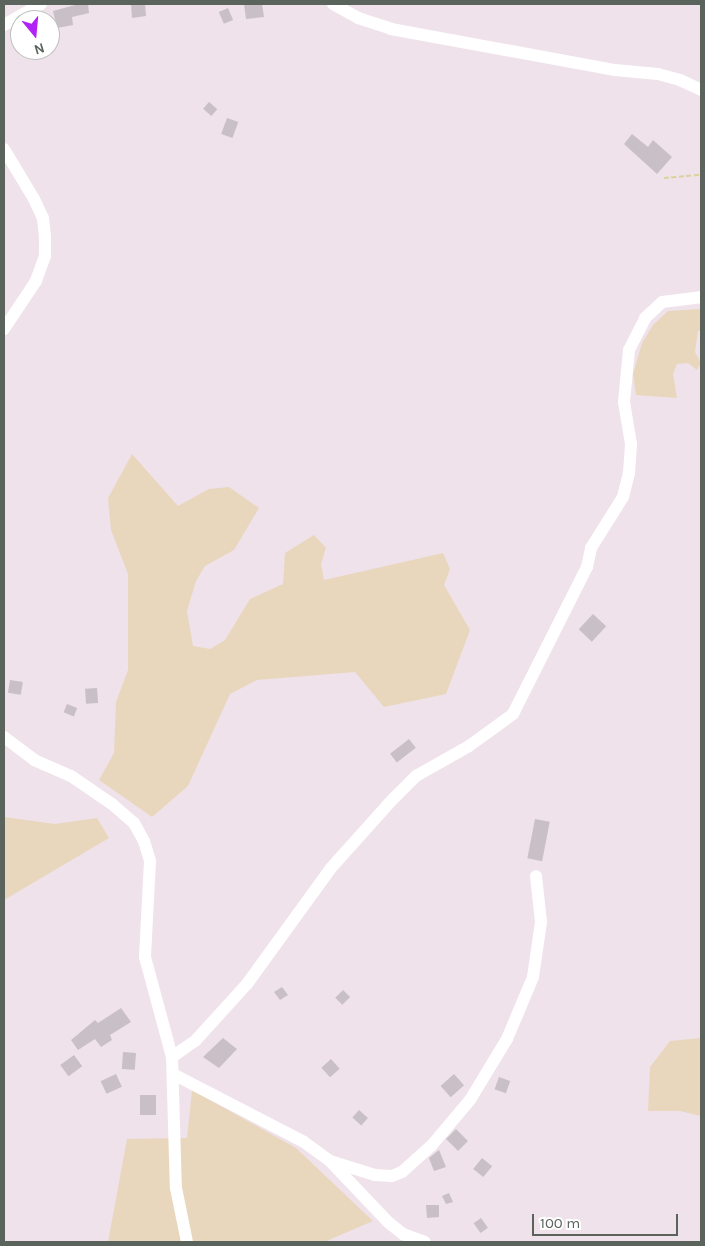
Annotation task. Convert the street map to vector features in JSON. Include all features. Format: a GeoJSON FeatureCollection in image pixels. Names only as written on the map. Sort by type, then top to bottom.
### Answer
{"type":"FeatureCollection","features":[{"type":"Feature","properties":{"kind":"street"},"geometry":{"type":"LineString","coordinates":[[4,25],[41,4]]}},
{"type":"Feature","properties":{"kind":"street"},"geometry":{"type":"LineString","coordinates":[[333,4],[358,18],[391,29],[615,70],[658,74],[701,90]]}},
{"type":"Feature","properties":{"kind":"street"},"geometry":{"type":"LineString","coordinates":[[4,149],[34,199],[43,218],[45,256],[36,281],[4,329]]}},
{"type":"Feature","properties":{"kind":"street"},"geometry":{"type":"LineString","coordinates":[[172,1057],[196,1040],[236,997],[331,868],[393,799],[416,776],[469,746],[513,714],[587,566],[591,548],[623,497],[629,473],[631,444],[624,402],[629,350],[645,318],[662,302],[701,297]]}},
{"type":"Feature","properties":{"kind":"street"},"geometry":{"type":"LineString","coordinates":[[4,737],[34,760],[71,776],[112,804],[134,823],[144,841],[150,869],[145,957],[172,1057],[176,1188],[187,1242]]}},
{"type":"Feature","properties":{"kind":"street"},"geometry":{"type":"LineString","coordinates":[[330,1161],[375,1175],[392,1176],[402,1172],[432,1145],[470,1100],[507,1039],[534,977],[541,922],[536,876]]}},
{"type":"Feature","properties":{"kind":"street"},"geometry":{"type":"LineString","coordinates":[[173,1074],[267,1121],[330,1161],[388,1222],[403,1234],[425,1242]]}},
{"type":"Feature","properties":{"kind":"path"},"geometry":{"type":"LineString","coordinates":[[664,178],[701,175]]}},
{"type":"Feature","properties":{"kind":"shaded area"},"geometry":{"type":"Polygon","coordinates":[[[701,309],[701,331],[698,331],[695,352],[701,363],[697,370],[688,363],[677,364],[673,374],[677,398],[636,395],[633,374],[642,343],[653,325],[668,311],[701,309]]]}},
{"type":"Feature","properties":{"kind":"shaded area"},"geometry":{"type":"Polygon","coordinates":[[[132,454],[178,506],[209,489],[229,487],[259,508],[234,550],[205,566],[196,581],[187,611],[193,646],[210,649],[225,640],[250,599],[283,584],[285,553],[314,535],[326,548],[321,564],[324,580],[443,553],[450,569],[444,585],[470,630],[446,694],[384,707],[355,672],[257,680],[230,694],[188,786],[152,817],[99,780],[114,753],[116,702],[128,670],[128,574],[111,530],[108,498],[132,454]]]}},
{"type":"Feature","properties":{"kind":"shaded area"},"geometry":{"type":"Polygon","coordinates":[[[4,817],[55,824],[97,818],[109,838],[4,900],[4,817]]]}},
{"type":"Feature","properties":{"kind":"shaded area"},"geometry":{"type":"Polygon","coordinates":[[[701,1038],[701,1116],[680,1111],[648,1111],[650,1067],[670,1041],[701,1038]]]}},
{"type":"Feature","properties":{"kind":"shaded area"},"geometry":{"type":"Polygon","coordinates":[[[192,1090],[296,1148],[373,1221],[324,1242],[108,1242],[127,1139],[187,1138],[192,1090]]]}},
{"type":"Feature","properties":{"kind":"building"},"geometry":{"type":"Polygon","coordinates":[[[79,4],[88,4],[89,13],[72,17],[73,25],[60,27],[60,10],[57,10],[79,4]]]}},
{"type":"Feature","properties":{"kind":"building"},"geometry":{"type":"Polygon","coordinates":[[[131,4],[145,4],[146,16],[132,18],[131,4]]]}},
{"type":"Feature","properties":{"kind":"building"},"geometry":{"type":"Polygon","coordinates":[[[244,4],[262,4],[264,17],[246,19],[244,4]]]}},
{"type":"Feature","properties":{"kind":"building"},"geometry":{"type":"Polygon","coordinates":[[[228,8],[233,20],[224,24],[219,12],[228,8]]]}},
{"type":"Feature","properties":{"kind":"building"},"geometry":{"type":"Polygon","coordinates":[[[209,102],[217,109],[211,116],[203,109],[209,102]]]}},
{"type":"Feature","properties":{"kind":"building"},"geometry":{"type":"Polygon","coordinates":[[[227,118],[238,122],[232,138],[221,134],[227,118]]]}},
{"type":"Feature","properties":{"kind":"building"},"geometry":{"type":"Polygon","coordinates":[[[632,134],[648,147],[653,140],[672,157],[657,174],[624,144],[632,134]]]}},
{"type":"Feature","properties":{"kind":"building"},"geometry":{"type":"Polygon","coordinates":[[[593,614],[606,626],[592,642],[579,629],[593,614]]]}},
{"type":"Feature","properties":{"kind":"building"},"geometry":{"type":"Polygon","coordinates":[[[10,680],[23,682],[21,695],[8,693],[10,680]]]}},
{"type":"Feature","properties":{"kind":"building"},"geometry":{"type":"Polygon","coordinates":[[[97,688],[98,703],[86,704],[85,689],[97,688]]]}},
{"type":"Feature","properties":{"kind":"building"},"geometry":{"type":"Polygon","coordinates":[[[67,704],[77,708],[74,716],[64,712],[67,704]]]}},
{"type":"Feature","properties":{"kind":"building"},"geometry":{"type":"Polygon","coordinates":[[[409,739],[416,748],[397,762],[390,754],[409,739]]]}},
{"type":"Feature","properties":{"kind":"building"},"geometry":{"type":"Polygon","coordinates":[[[535,819],[550,822],[542,861],[527,858],[535,819]]]}},
{"type":"Feature","properties":{"kind":"building"},"geometry":{"type":"Polygon","coordinates":[[[282,987],[288,995],[280,1000],[274,992],[282,987]]]}},
{"type":"Feature","properties":{"kind":"building"},"geometry":{"type":"Polygon","coordinates":[[[343,990],[350,997],[342,1005],[335,998],[343,990]]]}},
{"type":"Feature","properties":{"kind":"building"},"geometry":{"type":"Polygon","coordinates":[[[121,1008],[131,1022],[110,1035],[112,1040],[101,1047],[95,1039],[78,1050],[71,1040],[95,1020],[98,1023],[121,1008]]]}},
{"type":"Feature","properties":{"kind":"building"},"geometry":{"type":"Polygon","coordinates":[[[223,1038],[237,1049],[219,1068],[203,1057],[223,1038]]]}},
{"type":"Feature","properties":{"kind":"building"},"geometry":{"type":"Polygon","coordinates":[[[123,1052],[136,1053],[135,1070],[122,1069],[123,1052]]]}},
{"type":"Feature","properties":{"kind":"building"},"geometry":{"type":"Polygon","coordinates":[[[74,1055],[82,1066],[68,1076],[60,1065],[74,1055]]]}},
{"type":"Feature","properties":{"kind":"building"},"geometry":{"type":"Polygon","coordinates":[[[331,1059],[340,1069],[330,1077],[321,1068],[331,1059]]]}},
{"type":"Feature","properties":{"kind":"building"},"geometry":{"type":"Polygon","coordinates":[[[116,1074],[122,1087],[107,1094],[101,1081],[116,1074]]]}},
{"type":"Feature","properties":{"kind":"building"},"geometry":{"type":"Polygon","coordinates":[[[454,1074],[464,1085],[451,1097],[441,1086],[454,1074]]]}},
{"type":"Feature","properties":{"kind":"building"},"geometry":{"type":"Polygon","coordinates":[[[499,1077],[510,1081],[506,1093],[495,1089],[499,1077]]]}},
{"type":"Feature","properties":{"kind":"building"},"geometry":{"type":"Polygon","coordinates":[[[140,1095],[156,1095],[156,1115],[140,1115],[140,1095]]]}},
{"type":"Feature","properties":{"kind":"building"},"geometry":{"type":"Polygon","coordinates":[[[359,1110],[368,1118],[361,1125],[352,1117],[359,1110]]]}},
{"type":"Feature","properties":{"kind":"building"},"geometry":{"type":"Polygon","coordinates":[[[456,1129],[468,1141],[458,1151],[446,1139],[456,1129]]]}},
{"type":"Feature","properties":{"kind":"building"},"geometry":{"type":"Polygon","coordinates":[[[439,1150],[446,1167],[434,1171],[429,1158],[439,1150]]]}},
{"type":"Feature","properties":{"kind":"building"},"geometry":{"type":"Polygon","coordinates":[[[482,1158],[492,1166],[483,1177],[473,1169],[482,1158]]]}},
{"type":"Feature","properties":{"kind":"building"},"geometry":{"type":"Polygon","coordinates":[[[449,1193],[453,1202],[446,1204],[442,1196],[449,1193]]]}},
{"type":"Feature","properties":{"kind":"building"},"geometry":{"type":"Polygon","coordinates":[[[426,1205],[439,1205],[439,1217],[427,1218],[426,1205]]]}},
{"type":"Feature","properties":{"kind":"building"},"geometry":{"type":"Polygon","coordinates":[[[481,1218],[488,1228],[481,1233],[474,1223],[481,1218]]]}}]}
